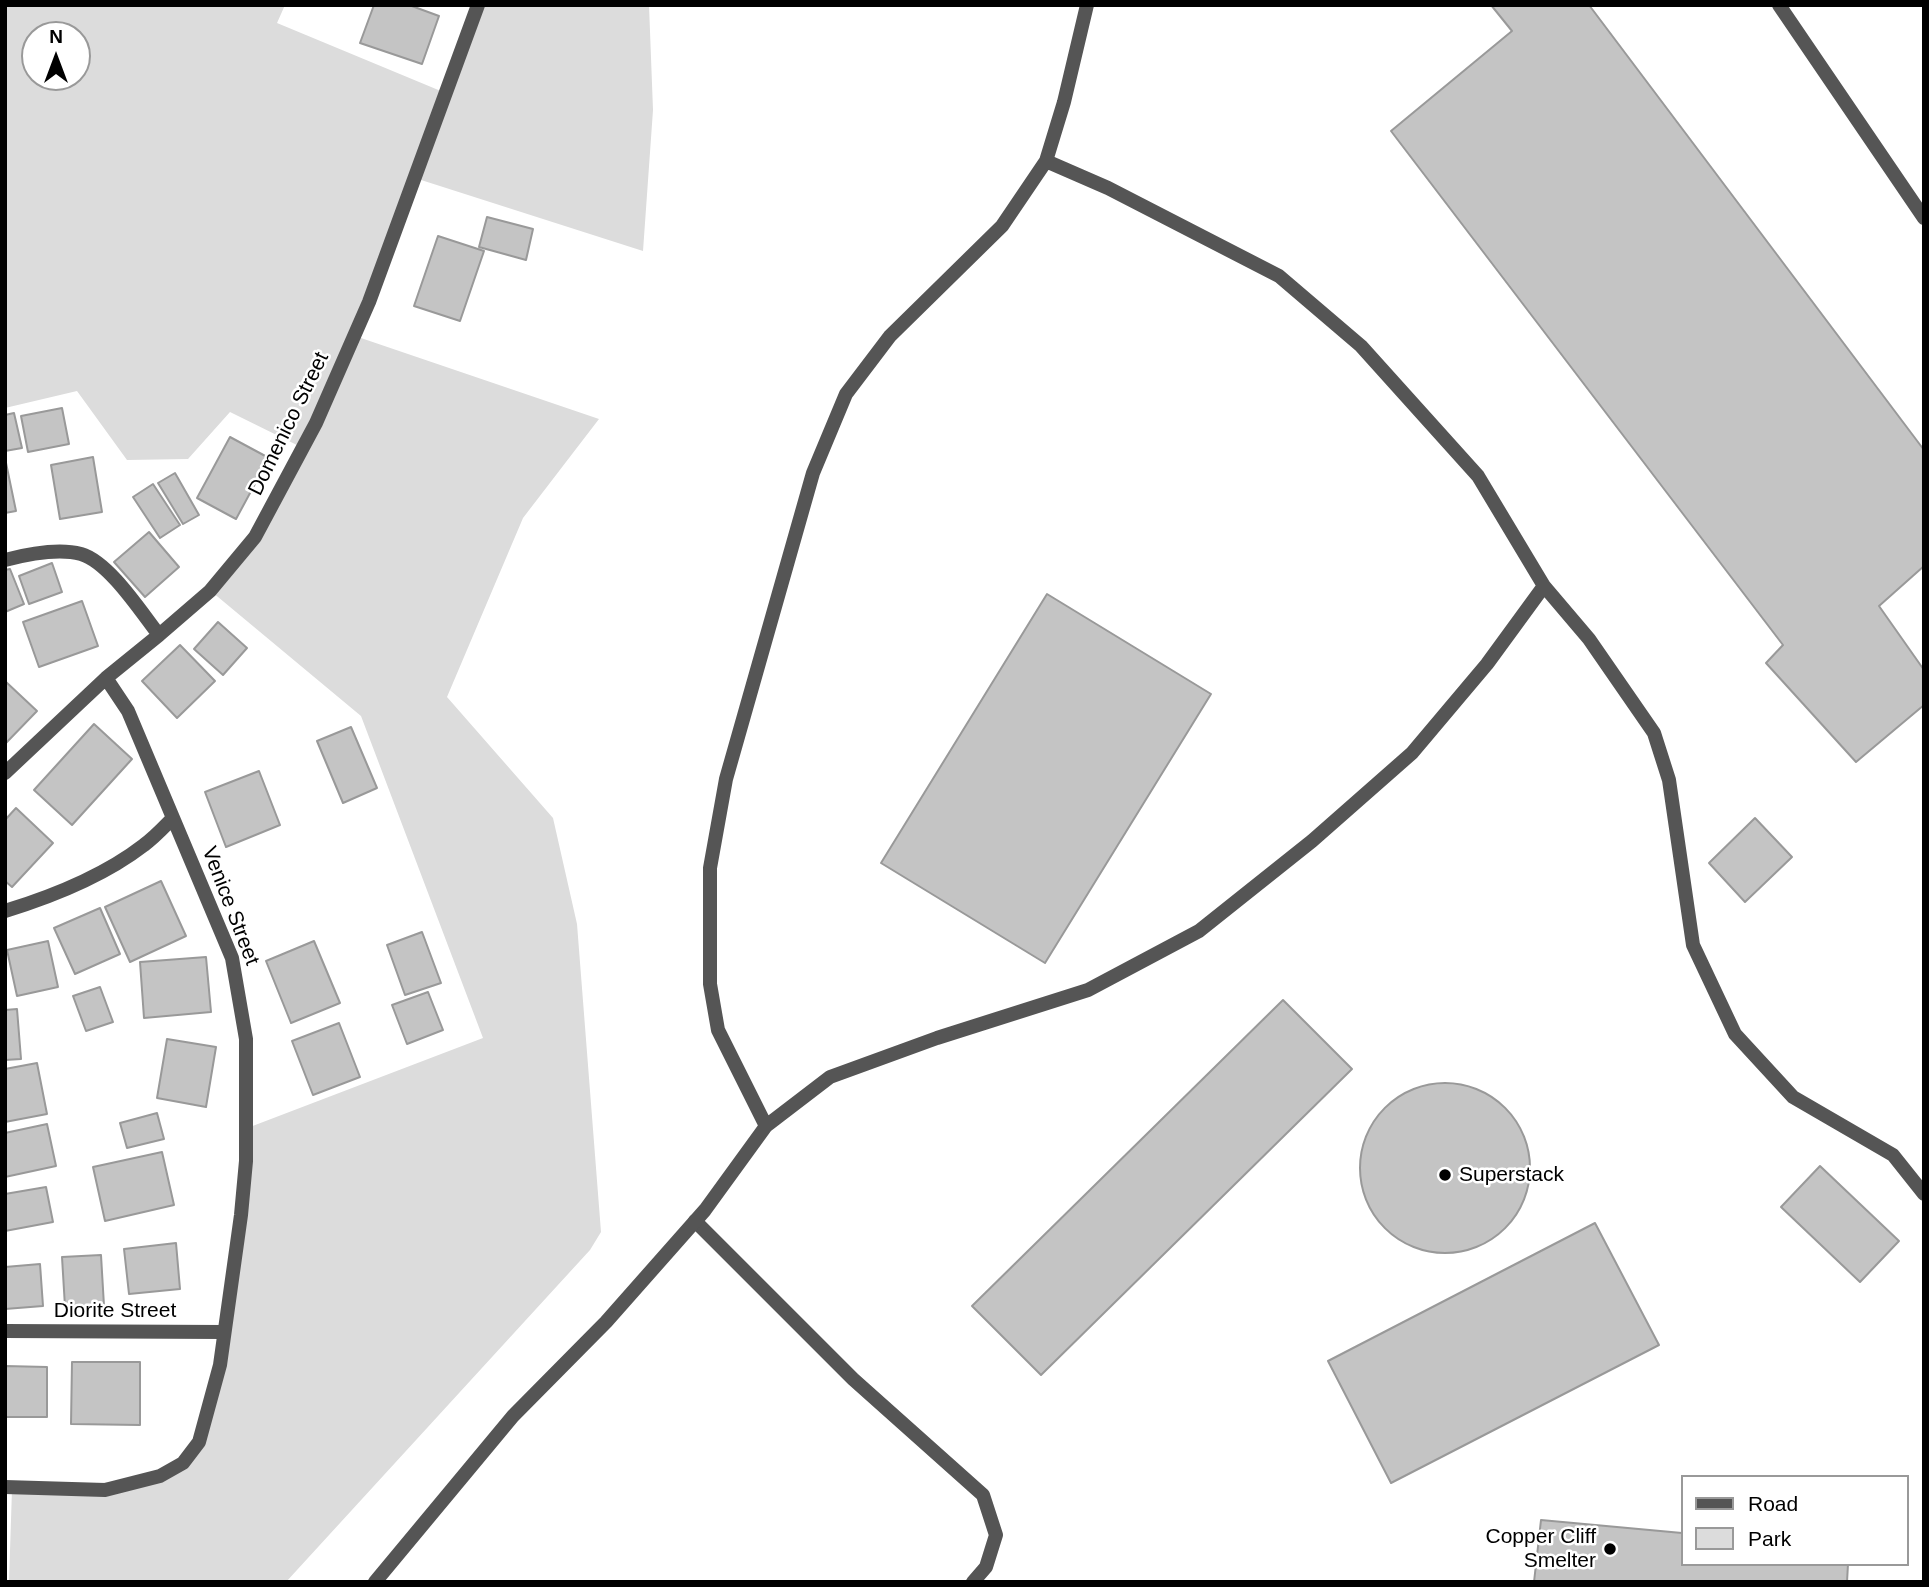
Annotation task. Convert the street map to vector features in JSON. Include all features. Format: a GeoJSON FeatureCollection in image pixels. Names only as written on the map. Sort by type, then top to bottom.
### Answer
{"type":"FeatureCollection","features":[{"type":"Feature","properties":{"kind":"street","name":"Domenico Street"},"geometry":{"type":"LineString","coordinates":[[5,772],[106,678],[210,591],[255,537],[316,423],[369,302],[478,5]]}},
{"type":"Feature","properties":{"kind":"street"},"geometry":{"type":"LineString","coordinates":[[766,1126],[718,1030],[710,984],[710,868],[726,779],[813,473],[846,394],[890,336],[1002,226],[1046,161],[1064,102],[1087,5]]}},
{"type":"Feature","properties":{"kind":"street"},"geometry":{"type":"LineString","coordinates":[[1779,5],[1924,218]]}},
{"type":"Feature","properties":{"kind":"street"},"geometry":{"type":"LineString","coordinates":[[1046,161],[1192,230],[1290,284],[1361,346],[1478,476],[1545,586],[1589,639],[1654,733],[1669,780],[1693,945],[1735,1034],[1793,1097],[1892,1155],[1924,1195]]}},
{"type":"Feature","properties":{"kind":"street"},"geometry":{"type":"LineString","coordinates":[[5,560],[58,552],[82,554],[102,566],[159,635]]}},
{"type":"Feature","properties":{"kind":"street"},"geometry":{"type":"LineString","coordinates":[[375,1582],[513,1416],[606,1322],[695,1221],[766,1126],[830,1077],[937,1038],[1088,990],[1199,931],[1312,841],[1412,753],[1487,664],[1545,586]]}},
{"type":"Feature","properties":{"kind":"street","name":"Venice Street"},"geometry":{"type":"LineString","coordinates":[[5,1487],[105,1490],[160,1476],[183,1463],[199,1442],[220,1365],[241,1215],[246,1161],[246,1040],[232,958],[128,711],[106,678]]}},
{"type":"Feature","properties":{"kind":"street"},"geometry":{"type":"LineString","coordinates":[[5,911],[65,890],[106,869],[144,845],[173,818]]}},
{"type":"Feature","properties":{"kind":"street"},"geometry":{"type":"LineString","coordinates":[[695,1221],[853,1379],[983,1495],[996,1535],[986,1567],[972,1582]]}},
{"type":"Feature","properties":{"kind":"street","name":"Diorite Street"},"geometry":{"type":"LineString","coordinates":[[5,1331],[224,1332]]}},
{"type":"Feature","properties":{"kind":"green space"},"geometry":{"type":"Polygon","coordinates":[[[5,5],[285,5],[277,23],[448,94],[481,5],[649,5],[653,110],[643,251],[418,179],[358,337],[599,419],[523,518],[447,697],[553,818],[577,924],[601,1232],[590,1250],[286,1582],[9,1582],[12,1489],[160,1479],[202,1443],[250,1127],[483,1038],[361,716],[212,592],[305,449],[230,412],[188,459],[127,460],[77,391],[5,408],[5,5]]]}},
{"type":"Feature","properties":{"kind":"building"},"geometry":{"type":"Polygon","coordinates":[[[374,5],[409,5],[439,16],[422,64],[360,43],[374,5]]]}},
{"type":"Feature","properties":{"kind":"building"},"geometry":{"type":"Polygon","coordinates":[[[1491,5],[1589,5],[1924,450],[1924,566],[1879,606],[1924,670],[1924,705],[1856,762],[1766,663],[1783,645],[1391,131],[1512,31],[1491,5]]]}},
{"type":"Feature","properties":{"kind":"building"},"geometry":{"type":"Polygon","coordinates":[[[487,217],[533,229],[526,260],[479,247],[487,217]]]}},
{"type":"Feature","properties":{"kind":"building"},"geometry":{"type":"Polygon","coordinates":[[[438,236],[484,251],[460,321],[414,306],[438,236]]]}},
{"type":"Feature","properties":{"kind":"building"},"geometry":{"type":"Polygon","coordinates":[[[62,408],[69,444],[28,452],[21,416],[62,408]]]}},
{"type":"Feature","properties":{"kind":"building"},"geometry":{"type":"Polygon","coordinates":[[[14,413],[22,448],[5,451],[5,415],[14,413]]]}},
{"type":"Feature","properties":{"kind":"building"},"geometry":{"type":"Polygon","coordinates":[[[230,437],[269,458],[236,519],[197,498],[230,437]]]}},
{"type":"Feature","properties":{"kind":"building"},"geometry":{"type":"Polygon","coordinates":[[[93,457],[102,512],[60,519],[51,465],[93,457]]]}},
{"type":"Feature","properties":{"kind":"building"},"geometry":{"type":"Polygon","coordinates":[[[5,458],[16,511],[5,513],[5,458]]]}},
{"type":"Feature","properties":{"kind":"building"},"geometry":{"type":"Polygon","coordinates":[[[175,473],[199,515],[183,524],[158,483],[175,473]]]}},
{"type":"Feature","properties":{"kind":"building"},"geometry":{"type":"Polygon","coordinates":[[[153,484],[180,525],[160,538],[133,497],[153,484]]]}},
{"type":"Feature","properties":{"kind":"building"},"geometry":{"type":"Polygon","coordinates":[[[149,532],[179,567],[145,597],[114,562],[149,532]]]}},
{"type":"Feature","properties":{"kind":"building"},"geometry":{"type":"Polygon","coordinates":[[[52,563],[62,592],[29,604],[19,576],[52,563]]]}},
{"type":"Feature","properties":{"kind":"building"},"geometry":{"type":"Polygon","coordinates":[[[10,569],[24,604],[5,612],[5,570],[10,569]]]}},
{"type":"Feature","properties":{"kind":"building"},"geometry":{"type":"Polygon","coordinates":[[[1047,594],[1211,694],[1045,963],[881,863],[1047,594]]]}},
{"type":"Feature","properties":{"kind":"building"},"geometry":{"type":"Polygon","coordinates":[[[82,601],[98,646],[39,667],[23,622],[82,601]]]}},
{"type":"Feature","properties":{"kind":"building"},"geometry":{"type":"Polygon","coordinates":[[[218,622],[247,648],[223,675],[194,649],[218,622]]]}},
{"type":"Feature","properties":{"kind":"building"},"geometry":{"type":"Polygon","coordinates":[[[180,645],[215,681],[177,718],[142,681],[180,645]]]}},
{"type":"Feature","properties":{"kind":"building"},"geometry":{"type":"Polygon","coordinates":[[[5,681],[37,711],[5,744],[5,681]]]}},
{"type":"Feature","properties":{"kind":"building"},"geometry":{"type":"Polygon","coordinates":[[[94,724],[132,759],[72,825],[34,790],[94,724]]]}},
{"type":"Feature","properties":{"kind":"building"},"geometry":{"type":"Polygon","coordinates":[[[351,727],[377,788],[343,803],[317,741],[351,727]]]}},
{"type":"Feature","properties":{"kind":"building"},"geometry":{"type":"Polygon","coordinates":[[[259,771],[280,825],[226,847],[205,792],[259,771]]]}},
{"type":"Feature","properties":{"kind":"building"},"geometry":{"type":"Polygon","coordinates":[[[16,808],[53,843],[12,887],[5,881],[5,820],[16,808]]]}},
{"type":"Feature","properties":{"kind":"building"},"geometry":{"type":"Polygon","coordinates":[[[1755,818],[1792,857],[1745,902],[1709,863],[1755,818]]]}},
{"type":"Feature","properties":{"kind":"building"},"geometry":{"type":"Polygon","coordinates":[[[161,881],[186,936],[130,962],[105,907],[161,881]]]}},
{"type":"Feature","properties":{"kind":"building"},"geometry":{"type":"Polygon","coordinates":[[[100,908],[120,954],[75,974],[54,928],[100,908]]]}},
{"type":"Feature","properties":{"kind":"building"},"geometry":{"type":"Polygon","coordinates":[[[422,932],[441,983],[405,995],[387,945],[422,932]]]}},
{"type":"Feature","properties":{"kind":"building"},"geometry":{"type":"Polygon","coordinates":[[[48,941],[58,987],[17,996],[7,950],[48,941]]]}},
{"type":"Feature","properties":{"kind":"building"},"geometry":{"type":"Polygon","coordinates":[[[314,941],[340,1003],[291,1023],[266,961],[314,941]]]}},
{"type":"Feature","properties":{"kind":"building"},"geometry":{"type":"Polygon","coordinates":[[[206,957],[211,1012],[144,1018],[140,962],[206,957]]]}},
{"type":"Feature","properties":{"kind":"building"},"geometry":{"type":"Polygon","coordinates":[[[100,987],[113,1022],[86,1031],[73,996],[100,987]]]}},
{"type":"Feature","properties":{"kind":"building"},"geometry":{"type":"Polygon","coordinates":[[[428,992],[443,1030],[407,1044],[392,1005],[428,992]]]}},
{"type":"Feature","properties":{"kind":"building"},"geometry":{"type":"Polygon","coordinates":[[[1283,1000],[1352,1069],[1041,1375],[972,1306],[1283,1000]]]}},
{"type":"Feature","properties":{"kind":"building"},"geometry":{"type":"Polygon","coordinates":[[[17,1009],[21,1059],[5,1060],[5,1010],[17,1009]]]}},
{"type":"Feature","properties":{"kind":"building"},"geometry":{"type":"Polygon","coordinates":[[[339,1023],[360,1077],[313,1095],[292,1041],[339,1023]]]}},
{"type":"Feature","properties":{"kind":"building"},"geometry":{"type":"Polygon","coordinates":[[[167,1039],[216,1047],[206,1107],[157,1098],[167,1039]]]}},
{"type":"Feature","properties":{"kind":"building"},"geometry":{"type":"Polygon","coordinates":[[[37,1063],[47,1114],[5,1122],[5,1069],[37,1063]]]}},
{"type":"Feature","properties":{"kind":"building","name":"Superstack"},"geometry":{"type":"Polygon","coordinates":[[[1445,1083],[1478,1089],[1505,1108],[1524,1135],[1530,1168],[1524,1201],[1505,1228],[1478,1247],[1445,1253],[1412,1247],[1385,1228],[1366,1201],[1360,1168],[1366,1135],[1385,1108],[1412,1089],[1445,1083]]]}},
{"type":"Feature","properties":{"kind":"building"},"geometry":{"type":"Polygon","coordinates":[[[157,1113],[164,1139],[127,1148],[120,1123],[157,1113]]]}},
{"type":"Feature","properties":{"kind":"building"},"geometry":{"type":"Polygon","coordinates":[[[47,1124],[56,1166],[5,1177],[5,1133],[47,1124]]]}},
{"type":"Feature","properties":{"kind":"building"},"geometry":{"type":"Polygon","coordinates":[[[162,1152],[174,1205],[105,1221],[93,1167],[162,1152]]]}},
{"type":"Feature","properties":{"kind":"building"},"geometry":{"type":"Polygon","coordinates":[[[1820,1166],[1899,1241],[1860,1282],[1781,1207],[1820,1166]]]}},
{"type":"Feature","properties":{"kind":"building"},"geometry":{"type":"Polygon","coordinates":[[[46,1187],[53,1222],[5,1231],[5,1194],[46,1187]]]}},
{"type":"Feature","properties":{"kind":"building"},"geometry":{"type":"Polygon","coordinates":[[[1595,1223],[1659,1345],[1391,1483],[1328,1361],[1595,1223]]]}},
{"type":"Feature","properties":{"kind":"building"},"geometry":{"type":"Polygon","coordinates":[[[176,1243],[180,1289],[129,1294],[124,1249],[176,1243]]]}},
{"type":"Feature","properties":{"kind":"building"},"geometry":{"type":"Polygon","coordinates":[[[101,1255],[104,1306],[65,1307],[62,1257],[101,1255]]]}},
{"type":"Feature","properties":{"kind":"building"},"geometry":{"type":"Polygon","coordinates":[[[40,1264],[43,1306],[5,1309],[5,1267],[40,1264]]]}},
{"type":"Feature","properties":{"kind":"building"},"geometry":{"type":"Polygon","coordinates":[[[72,1362],[140,1362],[140,1425],[71,1424],[72,1362]]]}},
{"type":"Feature","properties":{"kind":"building"},"geometry":{"type":"Polygon","coordinates":[[[5,1366],[47,1367],[47,1417],[5,1417],[5,1366]]]}},
{"type":"Feature","properties":{"kind":"building","name":"Copper Cliff Smelter"},"geometry":{"type":"Polygon","coordinates":[[[1541,1520],[1680,1533],[1680,1566],[1848,1566],[1847,1582],[1534,1582],[1541,1520]]]}},
{"type":"Feature","properties":{"kind":"place","name":"Superstack"},"geometry":{"type":"Point","coordinates":[1445,1175]}},
{"type":"Feature","properties":{"kind":"place","name":"Copper Cliff Smelter"},"geometry":{"type":"Point","coordinates":[1610,1549]}}]}
